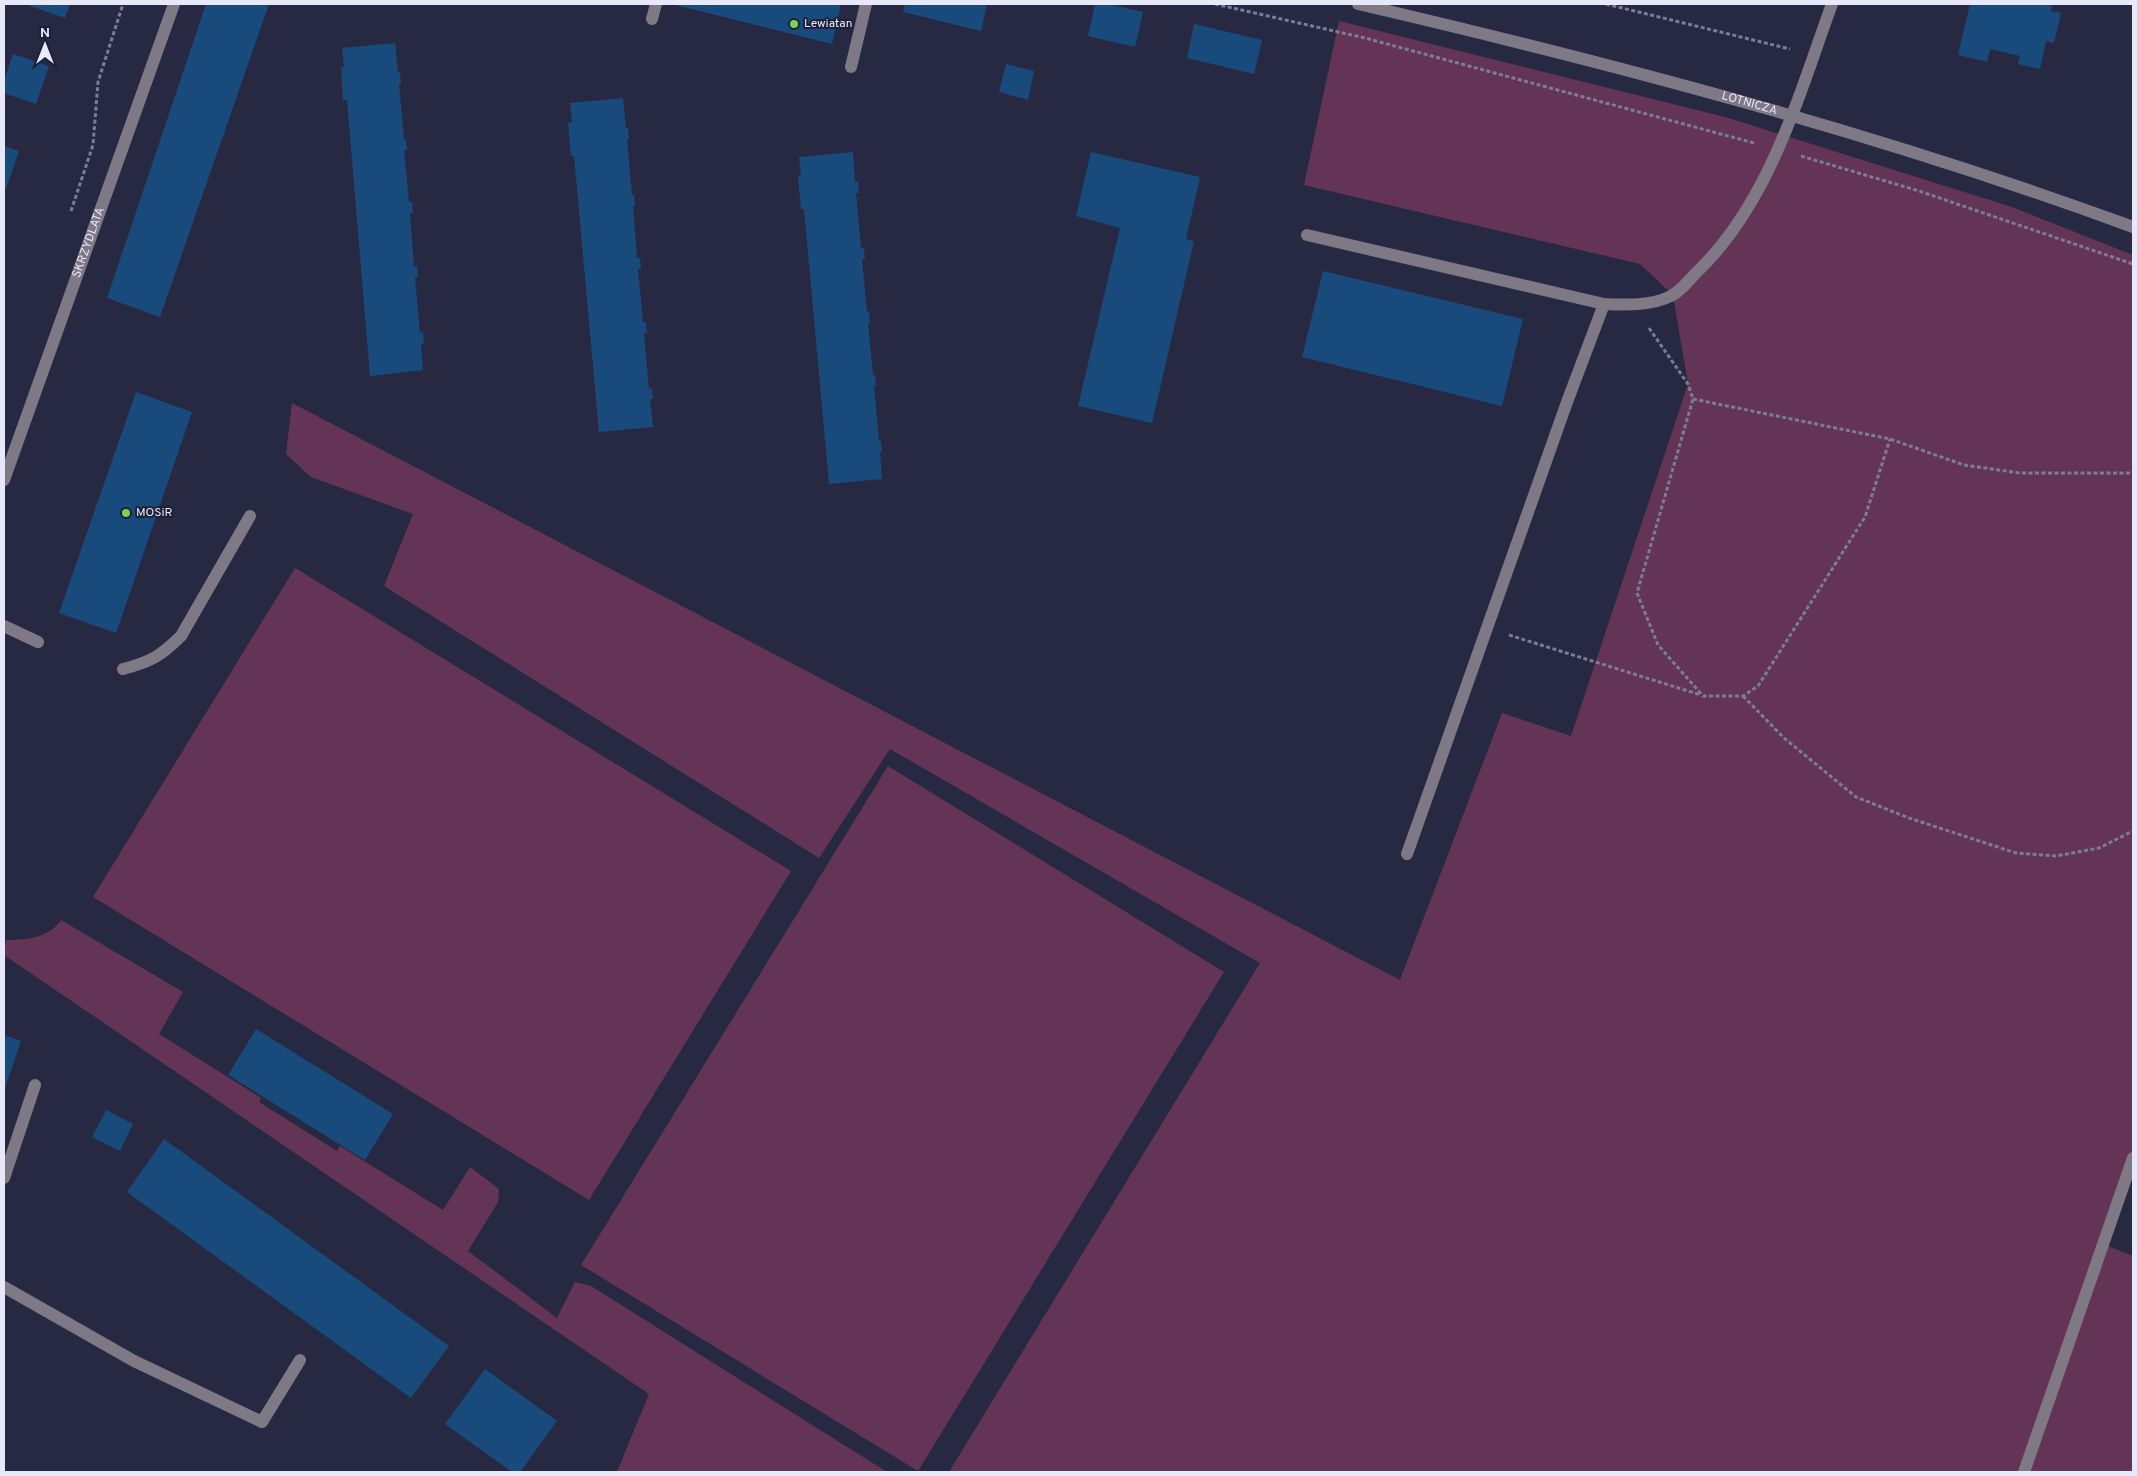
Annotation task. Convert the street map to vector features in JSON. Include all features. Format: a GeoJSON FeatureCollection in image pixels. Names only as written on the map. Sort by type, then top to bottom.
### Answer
{"type":"FeatureCollection","features":[{"type":"Feature","properties":{"kind":"street","name":"SKRZYDLATA"},"geometry":{"type":"LineString","coordinates":[[4,480],[174,4]]}},
{"type":"Feature","properties":{"kind":"street"},"geometry":{"type":"LineString","coordinates":[[652,19],[656,4]]}},
{"type":"Feature","properties":{"kind":"street"},"geometry":{"type":"LineString","coordinates":[[851,66],[866,4]]}},
{"type":"Feature","properties":{"kind":"street","name":"LOTNICZA"},"geometry":{"type":"LineString","coordinates":[[1358,4],[1634,72],[1792,115],[2083,208],[2133,226]]}},
{"type":"Feature","properties":{"kind":"street"},"geometry":{"type":"LineString","coordinates":[[1307,235],[1604,304],[1626,305],[1655,302],[1673,295],[1711,259],[1736,227],[1763,183],[1792,115],[1832,4]]}},
{"type":"Feature","properties":{"kind":"street"},"geometry":{"type":"LineString","coordinates":[[1407,854],[1604,304]]}},
{"type":"Feature","properties":{"kind":"street"},"geometry":{"type":"LineString","coordinates":[[123,669],[148,663],[165,652],[181,636],[250,516]]}},
{"type":"Feature","properties":{"kind":"street"},"geometry":{"type":"LineString","coordinates":[[4,626],[38,642]]}},
{"type":"Feature","properties":{"kind":"street"},"geometry":{"type":"LineString","coordinates":[[4,1178],[35,1085]]}},
{"type":"Feature","properties":{"kind":"street"},"geometry":{"type":"LineString","coordinates":[[2024,1472],[2133,1158]]}},
{"type":"Feature","properties":{"kind":"street"},"geometry":{"type":"LineString","coordinates":[[4,1287],[134,1361],[262,1422],[300,1360]]}},
{"type":"Feature","properties":{"kind":"path"},"geometry":{"type":"LineString","coordinates":[[69,216],[93,145],[98,82],[123,4]]}},
{"type":"Feature","properties":{"kind":"path"},"geometry":{"type":"LineString","coordinates":[[1216,4],[1365,38],[1777,149],[1919,191],[2133,264]]}},
{"type":"Feature","properties":{"kind":"path"},"geometry":{"type":"LineString","coordinates":[[1606,4],[1814,55]]}},
{"type":"Feature","properties":{"kind":"path"},"geometry":{"type":"LineString","coordinates":[[1626,305],[1653,332],[1688,384],[1693,399],[1637,593],[1658,645],[1703,696]]}},
{"type":"Feature","properties":{"kind":"path"},"geometry":{"type":"LineString","coordinates":[[1693,399],[1890,439],[1964,465],[2020,473],[2133,473]]}},
{"type":"Feature","properties":{"kind":"path"},"geometry":{"type":"LineString","coordinates":[[1487,628],[1703,696],[1743,696],[1758,686],[1865,517],[1890,439]]}},
{"type":"Feature","properties":{"kind":"path"},"geometry":{"type":"LineString","coordinates":[[1743,696],[1784,738],[1856,798],[1909,818],[2016,853],[2056,856],[2099,848],[2133,831]]}},
{"type":"Feature","properties":{"kind":"shaded area"},"geometry":{"type":"Polygon","coordinates":[[[1339,21],[1725,117],[2012,207],[2133,255],[2133,1158],[2103,1244],[2133,1256],[2133,1472],[949,1472],[1260,963],[890,749],[819,858],[384,586],[413,514],[311,477],[286,454],[292,403],[1400,980],[1502,713],[1571,736],[1688,384],[1673,295],[1640,264],[1304,185],[1339,21]]]}},
{"type":"Feature","properties":{"kind":"shaded area"},"geometry":{"type":"Polygon","coordinates":[[[295,568],[791,871],[589,1200],[93,897],[295,568]]]}},
{"type":"Feature","properties":{"kind":"shaded area"},"geometry":{"type":"Polygon","coordinates":[[[888,766],[1224,972],[918,1471],[581,1265],[888,766]]]}},
{"type":"Feature","properties":{"kind":"shaded area"},"geometry":{"type":"Polygon","coordinates":[[[61,920],[183,992],[159,1034],[261,1098],[259,1102],[337,1151],[340,1146],[443,1210],[470,1167],[499,1189],[498,1202],[468,1251],[557,1318],[575,1282],[591,1286],[887,1472],[617,1472],[649,1394],[4,955],[6,940],[36,937],[50,931],[61,920]]]}},
{"type":"Feature","properties":{"kind":"building"},"geometry":{"type":"Polygon","coordinates":[[[30,4],[70,4],[65,18],[30,6],[30,4]]]}},
{"type":"Feature","properties":{"kind":"building"},"geometry":{"type":"Polygon","coordinates":[[[206,4],[269,4],[160,317],[107,298],[206,4]]]}},
{"type":"Feature","properties":{"kind":"building","name":"Lewiatan"},"geometry":{"type":"Polygon","coordinates":[[[671,4],[841,4],[832,44],[671,4]]]}},
{"type":"Feature","properties":{"kind":"building"},"geometry":{"type":"Polygon","coordinates":[[[905,4],[987,4],[981,31],[903,12],[905,4]]]}},
{"type":"Feature","properties":{"kind":"building"},"geometry":{"type":"Polygon","coordinates":[[[1095,4],[1107,4],[1143,12],[1135,47],[1088,36],[1095,4]]]}},
{"type":"Feature","properties":{"kind":"building"},"geometry":{"type":"Polygon","coordinates":[[[1970,4],[2052,4],[2051,11],[2061,13],[2054,43],[2046,41],[2040,69],[2018,64],[2020,56],[1990,49],[1987,62],[1958,55],[1970,4]]]}},
{"type":"Feature","properties":{"kind":"building"},"geometry":{"type":"Polygon","coordinates":[[[1194,24],[1262,40],[1254,74],[1187,58],[1194,24]]]}},
{"type":"Feature","properties":{"kind":"building"},"geometry":{"type":"Polygon","coordinates":[[[395,43],[398,73],[400,72],[401,84],[399,84],[404,139],[406,139],[407,150],[404,150],[409,202],[412,202],[413,213],[410,213],[414,267],[417,266],[418,277],[415,278],[420,333],[423,332],[424,343],[421,344],[423,370],[370,376],[347,100],[343,100],[341,67],[344,67],[342,48],[395,43]]]}},
{"type":"Feature","properties":{"kind":"building"},"geometry":{"type":"Polygon","coordinates":[[[13,54],[49,66],[36,104],[4,93],[4,81],[13,54]]]}},
{"type":"Feature","properties":{"kind":"building"},"geometry":{"type":"Polygon","coordinates":[[[1006,64],[1034,71],[1028,100],[999,92],[1006,64]]]}},
{"type":"Feature","properties":{"kind":"building"},"geometry":{"type":"Polygon","coordinates":[[[623,98],[626,128],[628,128],[629,139],[627,139],[632,195],[634,195],[635,206],[633,206],[637,258],[640,258],[641,269],[638,269],[643,322],[646,322],[647,333],[644,333],[649,389],[652,388],[653,399],[650,399],[653,427],[599,432],[574,156],[571,156],[568,123],[572,122],[570,103],[623,98]]]}},
{"type":"Feature","properties":{"kind":"building"},"geometry":{"type":"Polygon","coordinates":[[[4,146],[19,151],[6,189],[4,188],[4,146]]]}},
{"type":"Feature","properties":{"kind":"building"},"geometry":{"type":"Polygon","coordinates":[[[853,152],[855,182],[858,182],[859,193],[856,193],[861,248],[864,248],[865,259],[862,259],[867,312],[869,311],[870,323],[868,323],[873,375],[875,375],[876,386],[874,386],[879,441],[881,441],[882,452],[880,452],[882,479],[829,484],[804,209],[801,209],[798,176],[801,176],[799,157],[853,152]]]}},
{"type":"Feature","properties":{"kind":"building"},"geometry":{"type":"Polygon","coordinates":[[[1091,152],[1200,177],[1186,239],[1194,241],[1152,423],[1078,406],[1120,228],[1076,216],[1091,152]]]}},
{"type":"Feature","properties":{"kind":"building"},"geometry":{"type":"Polygon","coordinates":[[[1323,271],[1523,319],[1502,406],[1302,357],[1323,271]]]}},
{"type":"Feature","properties":{"kind":"building","name":"MOSiR"},"geometry":{"type":"Polygon","coordinates":[[[136,392],[192,412],[116,633],[59,613],[136,392]]]}},
{"type":"Feature","properties":{"kind":"building"},"geometry":{"type":"Polygon","coordinates":[[[256,1029],[393,1114],[365,1160],[228,1075],[256,1029]]]}},
{"type":"Feature","properties":{"kind":"building"},"geometry":{"type":"Polygon","coordinates":[[[4,1035],[21,1041],[4,1091],[4,1035]]]}},
{"type":"Feature","properties":{"kind":"building"},"geometry":{"type":"Polygon","coordinates":[[[106,1110],[133,1124],[120,1151],[92,1137],[106,1110]]]}},
{"type":"Feature","properties":{"kind":"building"},"geometry":{"type":"Polygon","coordinates":[[[164,1139],[449,1346],[411,1398],[127,1192],[164,1139]]]}},
{"type":"Feature","properties":{"kind":"building"},"geometry":{"type":"Polygon","coordinates":[[[485,1369],[557,1421],[520,1472],[512,1472],[445,1424],[485,1369]]]}},
{"type":"Feature","properties":{"kind":"place","name":"Lewiatan"},"geometry":{"type":"Point","coordinates":[794,24]}},
{"type":"Feature","properties":{"kind":"place","name":"MOSiR"},"geometry":{"type":"Point","coordinates":[126,513]}}]}
